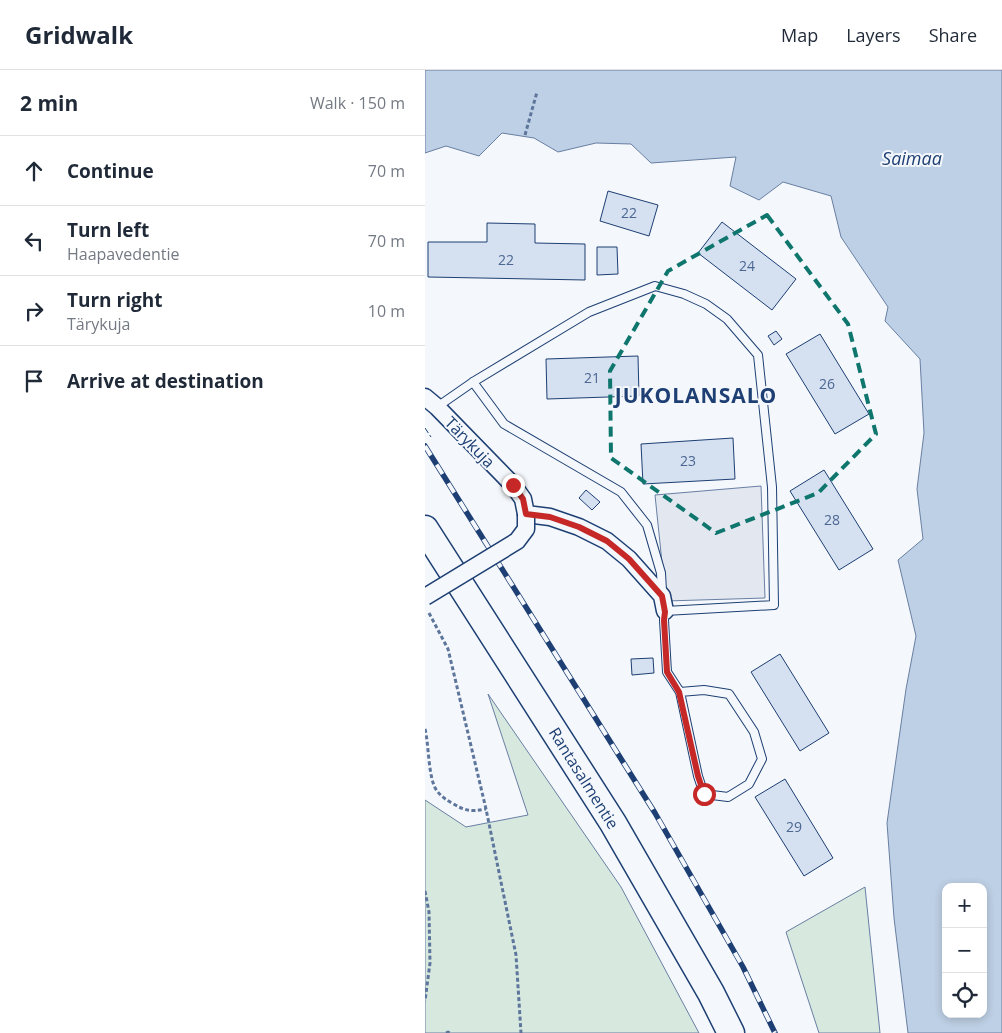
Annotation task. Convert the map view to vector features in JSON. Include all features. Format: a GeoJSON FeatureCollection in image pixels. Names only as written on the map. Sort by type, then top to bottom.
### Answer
{"type":"FeatureCollection","features":[{"type":"Feature","properties":{"kind":"highway","name":"Rantasalmentie"},"geometry":{"type":"LineString","coordinates":[[425,529],[613,823],[711,993],[731,1033]]}},
{"type":"Feature","properties":{"kind":"street","name":"Tärykuja"},"geometry":{"type":"LineString","coordinates":[[431,402],[513,485],[523,499],[526,514]]}},
{"type":"Feature","properties":{"kind":"street"},"geometry":{"type":"LineString","coordinates":[[427,604],[517,540],[526,529],[526,514],[550,517],[579,527],[607,541],[629,559],[663,604]]}},
{"type":"Feature","properties":{"kind":"lane"},"geometry":{"type":"LineString","coordinates":[[431,402],[473,382],[589,312],[655,286],[684,294],[706,304],[727,319],[758,355],[772,487],[774,605],[663,604]]}},
{"type":"Feature","properties":{"kind":"lane"},"geometry":{"type":"LineString","coordinates":[[473,382],[504,424],[621,492],[647,525],[661,573],[667,672],[679,692],[698,776],[704,794],[728,796],[749,784],[762,759],[754,732],[729,694],[704,690],[679,692]]}},
{"type":"Feature","properties":{"kind":"path"},"geometry":{"type":"LineString","coordinates":[[525,136],[537,92]]}},
{"type":"Feature","properties":{"kind":"path"},"geometry":{"type":"LineString","coordinates":[[427,604],[448,649],[486,810],[515,955],[521,1033]]}},
{"type":"Feature","properties":{"kind":"path"},"geometry":{"type":"LineString","coordinates":[[425,729],[435,790],[446,800],[462,809],[473,812],[486,810]]}},
{"type":"Feature","properties":{"kind":"path"},"geometry":{"type":"LineString","coordinates":[[425,891],[429,912],[430,963],[425,1002]]}},
{"type":"Feature","properties":{"kind":"highlighted area"},"geometry":{"type":"Polygon","coordinates":[[[767,215],[848,324],[876,434],[818,493],[716,533],[611,458],[610,371],[668,271],[767,215]]]}},
{"type":"Feature","properties":{"kind":"shaded area"},"geometry":{"type":"Polygon","coordinates":[[[761,486],[765,598],[666,601],[655,495],[761,486]]]}},
{"type":"Feature","properties":{"kind":"shaded area"},"geometry":{"type":"Polygon","coordinates":[[[488,694],[621,887],[699,1033],[425,1033],[425,800],[466,827],[528,815],[488,694]]]}},
{"type":"Feature","properties":{"kind":"shaded area"},"geometry":{"type":"Polygon","coordinates":[[[865,887],[880,1033],[819,1033],[786,932],[865,887]]]}},
{"type":"Feature","properties":{"kind":"water","name":"Saimaa"},"geometry":{"type":"Polygon","coordinates":[[[425,70],[1002,70],[1002,1033],[908,1033],[894,918],[887,823],[906,689],[916,636],[898,560],[923,539],[917,489],[924,433],[920,359],[885,321],[888,307],[841,237],[831,196],[783,182],[759,200],[730,186],[736,157],[651,163],[631,144],[596,143],[558,152],[534,138],[502,133],[479,156],[446,146],[425,153],[425,70]]]}},
{"type":"Feature","properties":{"kind":"building"},"geometry":{"type":"Polygon","coordinates":[[[608,191],[658,205],[649,236],[600,221],[608,191]]]}},
{"type":"Feature","properties":{"kind":"building"},"geometry":{"type":"Polygon","coordinates":[[[722,222],[796,279],[772,310],[698,253],[722,222]]]}},
{"type":"Feature","properties":{"kind":"building"},"geometry":{"type":"Polygon","coordinates":[[[487,223],[535,224],[535,243],[585,244],[585,280],[428,277],[428,242],[487,242],[487,223]]]}},
{"type":"Feature","properties":{"kind":"building"},"geometry":{"type":"Polygon","coordinates":[[[597,247],[617,247],[618,274],[597,275],[597,247]]]}},
{"type":"Feature","properties":{"kind":"building"},"geometry":{"type":"Polygon","coordinates":[[[776,331],[782,339],[774,345],[768,336],[776,331]]]}},
{"type":"Feature","properties":{"kind":"building"},"geometry":{"type":"Polygon","coordinates":[[[820,334],[869,414],[835,434],[786,354],[820,334]]]}},
{"type":"Feature","properties":{"kind":"building"},"geometry":{"type":"Polygon","coordinates":[[[638,356],[639,396],[547,399],[546,359],[638,356]]]}},
{"type":"Feature","properties":{"kind":"building"},"geometry":{"type":"Polygon","coordinates":[[[733,438],[735,479],[643,484],[641,444],[733,438]]]}},
{"type":"Feature","properties":{"kind":"building"},"geometry":{"type":"Polygon","coordinates":[[[824,470],[873,549],[839,570],[790,491],[824,470]]]}},
{"type":"Feature","properties":{"kind":"building"},"geometry":{"type":"Polygon","coordinates":[[[586,490],[600,502],[592,510],[579,498],[586,490]]]}},
{"type":"Feature","properties":{"kind":"building"},"geometry":{"type":"Polygon","coordinates":[[[780,654],[829,733],[800,751],[751,672],[780,654]]]}},
{"type":"Feature","properties":{"kind":"building"},"geometry":{"type":"Polygon","coordinates":[[[653,658],[654,673],[632,675],[631,659],[653,658]]]}},
{"type":"Feature","properties":{"kind":"building"},"geometry":{"type":"Polygon","coordinates":[[[785,779],[833,858],[804,876],[755,797],[785,779]]]}},
{"type":"Feature","properties":{"kind":"railway"},"geometry":{"type":"LineString","coordinates":[[425,446],[655,813],[743,967],[775,1033]]}},
{"type":"Feature","properties":{"kind":"fence"},"geometry":{"type":"LineString","coordinates":[[425,428],[431,437]]}},
{"type":"Feature","properties":{"kind":"district","name":"JUKOLANSALO"},"geometry":{"type":"Point","coordinates":[696,396]}},
{"type":"Feature","properties":{"kind":"route"},"geometry":{"type":"LineString","coordinates":[[513,485],[523,499],[526,514],[550,517],[579,527],[607,541],[629,559],[662,596],[665,612],[667,672],[679,692],[698,776],[704,794]]}}]}
